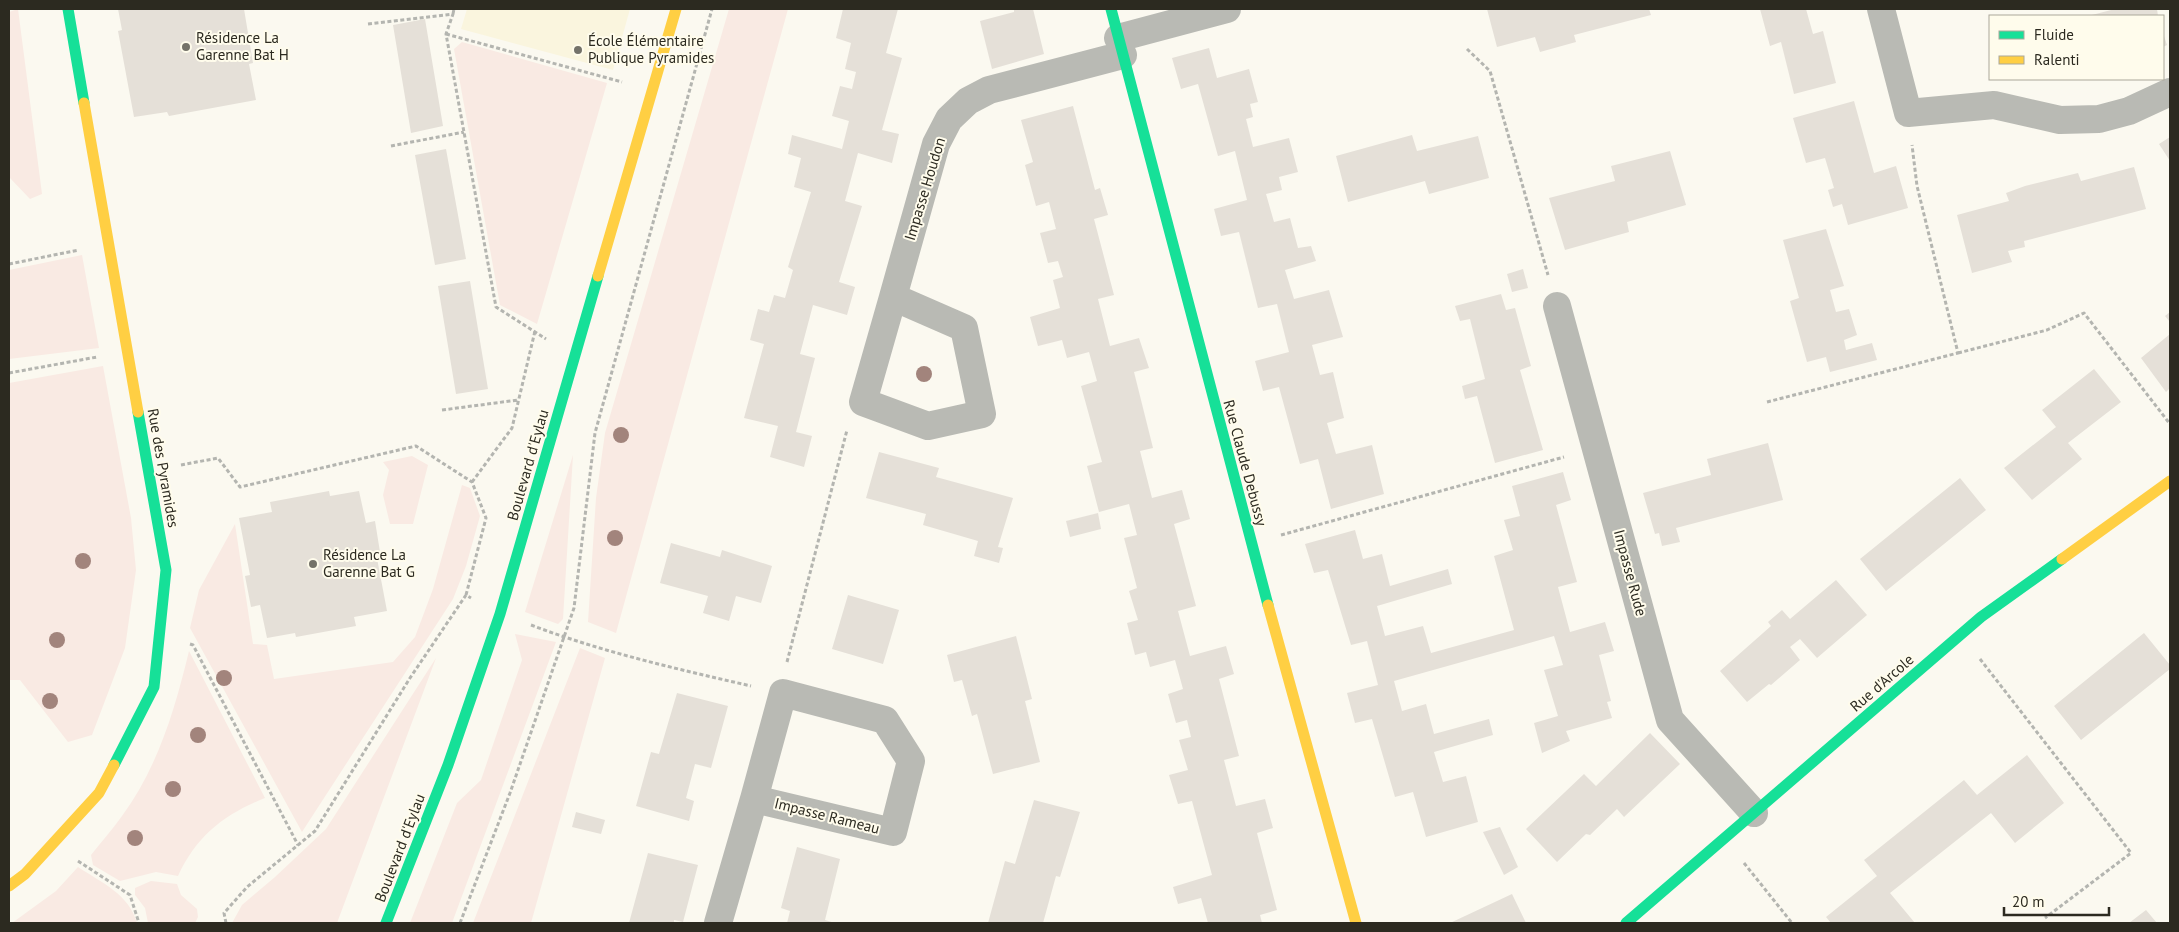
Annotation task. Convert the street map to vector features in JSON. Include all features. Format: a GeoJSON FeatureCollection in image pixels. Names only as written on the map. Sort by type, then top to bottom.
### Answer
{"type":"FeatureCollection","features":[{"type":"Feature","properties":{"kind":"street","name":"Rue des Pyramides"},"geometry":{"type":"LineString","coordinates":[[9,886],[25,874],[99,793],[154,687],[166,570],[68,9]]}},
{"type":"Feature","properties":{"kind":"street","name":"Boulevard d'Eylau"},"geometry":{"type":"LineString","coordinates":[[386,923],[448,765],[500,614],[676,9]]}},
{"type":"Feature","properties":{"kind":"street","name":"Rue Claude Debussy"},"geometry":{"type":"LineString","coordinates":[[1111,9],[1251,543],[1356,923]]}},
{"type":"Feature","properties":{"kind":"street","name":"Impasse Houdon"},"geometry":{"type":"LineString","coordinates":[[863,402],[936,144],[949,120],[968,101],[988,90],[1227,9]]}},
{"type":"Feature","properties":{"kind":"street"},"geometry":{"type":"LineString","coordinates":[[1880,9],[1908,112],[1994,104],[2060,120],[2099,119],[2129,111],[2170,92]]}},
{"type":"Feature","properties":{"kind":"street"},"geometry":{"type":"LineString","coordinates":[[863,402],[928,426],[982,414],[964,328],[893,297]]}},
{"type":"Feature","properties":{"kind":"street","name":"Impasse Rude"},"geometry":{"type":"LineString","coordinates":[[1557,306],[1670,720],[1754,813]]}},
{"type":"Feature","properties":{"kind":"street","name":"Rue d'Arcole"},"geometry":{"type":"LineString","coordinates":[[1626,923],[1981,617],[2170,482]]}},
{"type":"Feature","properties":{"kind":"street","name":"Impasse Rameau"},"geometry":{"type":"LineString","coordinates":[[718,923],[783,693],[885,720],[911,761],[893,832],[754,799]]}},
{"type":"Feature","properties":{"kind":"path"},"geometry":{"type":"LineString","coordinates":[[454,9],[446,34],[496,307],[576,357]]}},
{"type":"Feature","properties":{"kind":"path"},"geometry":{"type":"LineString","coordinates":[[460,923],[510,793],[574,608],[595,433],[712,9]]}},
{"type":"Feature","properties":{"kind":"path"},"geometry":{"type":"LineString","coordinates":[[368,24],[453,14]]}},
{"type":"Feature","properties":{"kind":"path"},"geometry":{"type":"LineString","coordinates":[[446,34],[653,91]]}},
{"type":"Feature","properties":{"kind":"path"},"geometry":{"type":"LineString","coordinates":[[1467,49],[1490,71],[1557,306]]}},
{"type":"Feature","properties":{"kind":"path"},"geometry":{"type":"LineString","coordinates":[[1908,112],[1917,186],[1958,353]]}},
{"type":"Feature","properties":{"kind":"path"},"geometry":{"type":"LineString","coordinates":[[391,146],[464,132]]}},
{"type":"Feature","properties":{"kind":"path"},"geometry":{"type":"LineString","coordinates":[[9,264],[109,244]]}},
{"type":"Feature","properties":{"kind":"path"},"geometry":{"type":"LineString","coordinates":[[1767,402],[2048,330],[2084,313],[2170,424]]}},
{"type":"Feature","properties":{"kind":"path"},"geometry":{"type":"LineString","coordinates":[[472,482],[512,428],[535,332]]}},
{"type":"Feature","properties":{"kind":"path"},"geometry":{"type":"LineString","coordinates":[[9,374],[127,352]]}},
{"type":"Feature","properties":{"kind":"path"},"geometry":{"type":"LineString","coordinates":[[442,410],[518,400]]}},
{"type":"Feature","properties":{"kind":"path"},"geometry":{"type":"LineString","coordinates":[[466,595],[500,614],[565,638],[687,672],[783,693],[787,662],[849,422],[863,402]]}},
{"type":"Feature","properties":{"kind":"path"},"geometry":{"type":"LineString","coordinates":[[148,471],[218,458],[240,487],[416,446],[472,482],[486,518],[466,595],[410,678],[315,831],[248,887],[224,914],[226,923]]}},
{"type":"Feature","properties":{"kind":"path"},"geometry":{"type":"LineString","coordinates":[[1251,543],[1596,449]]}},
{"type":"Feature","properties":{"kind":"path"},"geometry":{"type":"LineString","coordinates":[[160,632],[193,645],[298,845]]}},
{"type":"Feature","properties":{"kind":"path"},"geometry":{"type":"LineString","coordinates":[[1961,634],[2131,854],[2045,918]]}},
{"type":"Feature","properties":{"kind":"path"},"geometry":{"type":"LineString","coordinates":[[1724,838],[1792,923]]}},
{"type":"Feature","properties":{"kind":"path"},"geometry":{"type":"LineString","coordinates":[[53,844],[130,895],[139,923]]}},
{"type":"Feature","properties":{"kind":"shaded area"},"geometry":{"type":"Polygon","coordinates":[[[18,9],[42,194],[30,199],[9,177],[9,12],[18,9]]]}},
{"type":"Feature","properties":{"kind":"shaded area","name":"École Élémentaire Publique Pyramides"},"geometry":{"type":"Polygon","coordinates":[[[467,9],[630,9],[613,70],[461,29],[467,9]]]}},
{"type":"Feature","properties":{"kind":"shaded area"},"geometry":{"type":"Polygon","coordinates":[[[729,9],[788,9],[616,633],[588,622],[596,498],[605,433],[729,9]]]}},
{"type":"Feature","properties":{"kind":"shaded area"},"geometry":{"type":"Polygon","coordinates":[[[462,42],[607,83],[537,324],[500,305],[454,49],[462,42]]]}},
{"type":"Feature","properties":{"kind":"shaded area"},"geometry":{"type":"Polygon","coordinates":[[[82,255],[99,348],[9,359],[9,270],[82,255]]]}},
{"type":"Feature","properties":{"kind":"shaded area"},"geometry":{"type":"Polygon","coordinates":[[[103,366],[131,518],[136,570],[125,648],[92,735],[68,742],[20,680],[9,680],[9,383],[103,366]]]}},
{"type":"Feature","properties":{"kind":"shaded area"},"geometry":{"type":"Polygon","coordinates":[[[573,455],[563,619],[558,624],[525,612],[573,455]]]}},
{"type":"Feature","properties":{"kind":"shaded area"},"geometry":{"type":"Polygon","coordinates":[[[412,456],[428,465],[413,524],[390,524],[383,495],[389,470],[383,462],[412,456]]]}},
{"type":"Feature","properties":{"kind":"shaded area"},"geometry":{"type":"Polygon","coordinates":[[[462,485],[470,488],[480,516],[466,566],[453,599],[302,832],[190,628],[199,590],[235,524],[253,644],[267,645],[274,679],[393,662],[415,637],[433,589],[462,485]]]}},
{"type":"Feature","properties":{"kind":"shaded area"},"geometry":{"type":"Polygon","coordinates":[[[515,634],[556,642],[452,923],[410,923],[457,803],[481,780],[522,660],[515,634]]]}},
{"type":"Feature","properties":{"kind":"shaded area"},"geometry":{"type":"Polygon","coordinates":[[[580,648],[605,658],[531,923],[473,923],[580,648]]]}},
{"type":"Feature","properties":{"kind":"shaded area"},"geometry":{"type":"Polygon","coordinates":[[[189,651],[265,798],[237,811],[214,828],[194,849],[178,876],[156,872],[120,881],[93,865],[91,855],[122,816],[146,778],[164,737],[189,651]]]}},
{"type":"Feature","properties":{"kind":"shaded area"},"geometry":{"type":"Polygon","coordinates":[[[436,658],[337,923],[232,923],[242,905],[326,829],[436,658]]]}},
{"type":"Feature","properties":{"kind":"shaded area"},"geometry":{"type":"Polygon","coordinates":[[[78,867],[114,890],[128,904],[137,923],[12,923],[56,891],[78,867]]]}},
{"type":"Feature","properties":{"kind":"shaded area"},"geometry":{"type":"Polygon","coordinates":[[[151,881],[177,884],[181,895],[197,909],[198,917],[195,923],[148,923],[145,908],[135,895],[135,888],[151,881]]]}},
{"type":"Feature","properties":{"kind":"building","name":"Résidence La Garenne Bat H"},"geometry":{"type":"Polygon","coordinates":[[[118,9],[244,9],[253,63],[249,64],[256,100],[169,116],[167,112],[134,117],[118,31],[122,30],[118,9]]]}},
{"type":"Feature","properties":{"kind":"building"},"geometry":{"type":"Polygon","coordinates":[[[843,9],[898,9],[886,53],[902,58],[882,130],[899,134],[892,163],[858,153],[845,201],[862,206],[839,282],[855,287],[847,315],[813,305],[800,354],[815,358],[796,432],[812,436],[804,467],[770,457],[778,426],[744,418],[764,344],[750,340],[758,309],[769,312],[774,295],[785,298],[793,270],[788,267],[811,192],[794,187],[801,158],[788,154],[792,135],[842,149],[849,121],[832,116],[840,86],[852,89],[856,72],[845,69],[851,43],[836,38],[843,9]]]}},
{"type":"Feature","properties":{"kind":"building"},"geometry":{"type":"Polygon","coordinates":[[[1014,9],[1033,9],[1044,54],[992,69],[980,21],[1014,12],[1014,9]]]}},
{"type":"Feature","properties":{"kind":"building"},"geometry":{"type":"Polygon","coordinates":[[[1487,9],[1649,9],[1651,15],[1574,35],[1576,42],[1540,52],[1535,37],[1497,47],[1487,9]]]}},
{"type":"Feature","properties":{"kind":"building"},"geometry":{"type":"Polygon","coordinates":[[[1760,9],[1806,9],[1813,34],[1823,31],[1836,83],[1794,94],[1781,42],[1770,46],[1760,9]]]}},
{"type":"Feature","properties":{"kind":"building"},"geometry":{"type":"Polygon","coordinates":[[[2115,9],[2157,9],[2158,15],[2092,15],[2115,9]]]}},
{"type":"Feature","properties":{"kind":"building"},"geometry":{"type":"Polygon","coordinates":[[[425,19],[443,126],[411,133],[393,25],[425,19]]]}},
{"type":"Feature","properties":{"kind":"building"},"geometry":{"type":"Polygon","coordinates":[[[2164,36],[2167,45],[2164,46],[2164,36]]]}},
{"type":"Feature","properties":{"kind":"building"},"geometry":{"type":"Polygon","coordinates":[[[1209,48],[1217,78],[1249,69],[1258,102],[1250,104],[1253,117],[1246,119],[1253,147],[1289,138],[1298,172],[1279,177],[1282,190],[1266,194],[1274,222],[1290,218],[1298,248],[1311,246],[1316,261],[1285,270],[1294,299],[1329,290],[1343,337],[1312,345],[1320,375],[1333,372],[1344,418],[1327,423],[1336,454],[1372,445],[1384,494],[1331,509],[1318,459],[1300,464],[1279,387],[1263,391],[1255,361],[1289,352],[1277,304],[1258,308],[1239,232],[1221,236],[1214,209],[1247,200],[1235,151],[1218,156],[1198,84],[1181,89],[1172,58],[1209,48]]]}},
{"type":"Feature","properties":{"kind":"building"},"geometry":{"type":"Polygon","coordinates":[[[1854,101],[1874,173],[1896,166],[1908,208],[1848,225],[1842,204],[1833,207],[1828,190],[1834,188],[1825,158],[1806,163],[1793,118],[1854,101]]]}},
{"type":"Feature","properties":{"kind":"building"},"geometry":{"type":"Polygon","coordinates":[[[1073,106],[1095,190],[1100,188],[1108,215],[1094,219],[1114,295],[1098,299],[1110,346],[1139,338],[1149,368],[1134,372],[1153,448],[1140,451],[1152,498],[1182,490],[1190,519],[1174,524],[1196,606],[1178,611],[1190,656],[1226,646],[1234,674],[1219,679],[1239,756],[1224,760],[1236,806],[1265,799],[1273,828],[1257,833],[1277,910],[1260,915],[1262,923],[1208,923],[1201,898],[1178,904],[1173,887],[1212,875],[1192,801],[1178,804],[1169,775],[1188,770],[1179,740],[1191,737],[1187,720],[1176,723],[1168,694],[1183,689],[1175,660],[1150,667],[1146,652],[1135,655],[1127,623],[1138,620],[1129,591],[1137,588],[1124,538],[1137,535],[1129,504],[1099,512],[1087,466],[1102,462],[1081,386],[1097,381],[1089,352],[1067,358],[1062,340],[1038,346],[1030,317],[1060,308],[1053,280],[1063,277],[1058,261],[1048,263],[1040,233],[1056,229],[1049,202],[1036,206],[1025,165],[1033,162],[1021,120],[1073,106]]]}},
{"type":"Feature","properties":{"kind":"building"},"geometry":{"type":"Polygon","coordinates":[[[1412,135],[1417,151],[1478,136],[1489,178],[1429,194],[1425,181],[1348,202],[1336,156],[1412,135]]]}},
{"type":"Feature","properties":{"kind":"building"},"geometry":{"type":"Polygon","coordinates":[[[2170,137],[2170,161],[2159,144],[2170,137]]]}},
{"type":"Feature","properties":{"kind":"building"},"geometry":{"type":"Polygon","coordinates":[[[446,149],[466,259],[435,265],[415,155],[446,149]]]}},
{"type":"Feature","properties":{"kind":"building"},"geometry":{"type":"Polygon","coordinates":[[[1670,151],[1686,205],[1627,222],[1629,232],[1565,250],[1549,198],[1615,181],[1611,166],[1670,151]]]}},
{"type":"Feature","properties":{"kind":"building"},"geometry":{"type":"Polygon","coordinates":[[[2134,167],[2146,209],[2024,241],[2025,247],[2008,251],[2012,262],[1972,273],[1957,215],[2009,201],[2006,193],[2025,186],[2078,173],[2081,181],[2134,167]]]}},
{"type":"Feature","properties":{"kind":"building"},"geometry":{"type":"Polygon","coordinates":[[[1826,229],[1844,286],[1830,290],[1836,312],[1849,309],[1857,335],[1844,340],[1846,350],[1872,343],[1877,360],[1830,372],[1826,357],[1807,362],[1790,301],[1799,298],[1783,240],[1826,229]]]}},
{"type":"Feature","properties":{"kind":"building"},"geometry":{"type":"Polygon","coordinates":[[[1523,269],[1528,288],[1512,292],[1507,274],[1523,269]]]}},
{"type":"Feature","properties":{"kind":"building"},"geometry":{"type":"Polygon","coordinates":[[[470,281],[488,389],[456,394],[438,286],[470,281]]]}},
{"type":"Feature","properties":{"kind":"building"},"geometry":{"type":"Polygon","coordinates":[[[1501,294],[1506,310],[1515,308],[1531,366],[1520,370],[1543,450],[1495,463],[1477,396],[1465,399],[1462,386],[1485,379],[1470,319],[1460,321],[1455,306],[1501,294]]]}},
{"type":"Feature","properties":{"kind":"building"},"geometry":{"type":"Polygon","coordinates":[[[2170,312],[2170,322],[2165,316],[2170,312]]]}},
{"type":"Feature","properties":{"kind":"building"},"geometry":{"type":"Polygon","coordinates":[[[2170,334],[2170,388],[2166,392],[2141,358],[2170,334]]]}},
{"type":"Feature","properties":{"kind":"building"},"geometry":{"type":"Polygon","coordinates":[[[2094,369],[2121,402],[2068,443],[2082,459],[2032,500],[2004,468],[2056,427],[2042,410],[2094,369]]]}},
{"type":"Feature","properties":{"kind":"building"},"geometry":{"type":"Polygon","coordinates":[[[1768,443],[1783,500],[1676,528],[1680,542],[1662,546],[1659,533],[1655,534],[1643,493],[1711,475],[1707,459],[1768,443]]]}},
{"type":"Feature","properties":{"kind":"building"},"geometry":{"type":"Polygon","coordinates":[[[879,452],[939,468],[936,477],[1013,498],[998,547],[1003,548],[999,563],[974,556],[978,541],[923,525],[926,514],[866,498],[879,452]]]}},
{"type":"Feature","properties":{"kind":"building"},"geometry":{"type":"Polygon","coordinates":[[[1563,472],[1571,500],[1556,505],[1577,582],[1558,587],[1570,632],[1605,622],[1614,651],[1599,655],[1611,701],[1607,702],[1612,718],[1566,731],[1570,741],[1542,753],[1534,723],[1558,716],[1544,670],[1563,665],[1554,636],[1394,681],[1402,711],[1426,704],[1434,734],[1489,719],[1493,735],[1434,752],[1443,782],[1466,776],[1478,822],[1426,837],[1413,792],[1395,797],[1372,719],[1355,723],[1347,693],[1378,685],[1367,641],[1351,645],[1328,570],[1314,573],[1305,544],[1355,530],[1363,559],[1382,554],[1390,586],[1448,569],[1452,584],[1377,606],[1385,636],[1423,626],[1431,653],[1514,630],[1494,556],[1513,550],[1504,520],[1520,516],[1512,486],[1563,472]]]}},
{"type":"Feature","properties":{"kind":"building"},"geometry":{"type":"Polygon","coordinates":[[[1960,478],[1986,510],[1886,591],[1860,559],[1960,478]]]}},
{"type":"Feature","properties":{"kind":"building","name":"Résidence La Garenne Bat G"},"geometry":{"type":"Polygon","coordinates":[[[329,491],[330,496],[359,491],[366,523],[375,521],[380,552],[376,553],[387,611],[354,617],[356,626],[296,637],[295,633],[267,638],[260,605],[251,607],[245,576],[250,575],[239,518],[272,512],[270,502],[329,491]]]}},
{"type":"Feature","properties":{"kind":"building"},"geometry":{"type":"Polygon","coordinates":[[[1098,513],[1101,529],[1070,537],[1066,521],[1098,513]]]}},
{"type":"Feature","properties":{"kind":"building"},"geometry":{"type":"Polygon","coordinates":[[[671,543],[720,557],[722,550],[772,566],[761,603],[736,596],[729,621],[703,613],[708,596],[660,583],[671,543]]]}},
{"type":"Feature","properties":{"kind":"building"},"geometry":{"type":"Polygon","coordinates":[[[1836,580],[1867,615],[1817,658],[1800,639],[1790,647],[1800,660],[1771,685],[1769,684],[1747,702],[1720,671],[1771,626],[1768,622],[1782,610],[1790,619],[1836,580]]]}},
{"type":"Feature","properties":{"kind":"building"},"geometry":{"type":"Polygon","coordinates":[[[848,595],[899,610],[883,664],[832,649],[848,595]]]}},
{"type":"Feature","properties":{"kind":"building"},"geometry":{"type":"Polygon","coordinates":[[[2144,633],[2170,665],[2170,669],[2081,740],[2054,706],[2144,633]]]}},
{"type":"Feature","properties":{"kind":"building"},"geometry":{"type":"Polygon","coordinates":[[[1016,636],[1032,699],[1025,701],[1040,762],[993,774],[977,714],[972,716],[962,680],[954,682],[947,655],[1016,636]]]}},
{"type":"Feature","properties":{"kind":"building"},"geometry":{"type":"Polygon","coordinates":[[[677,693],[728,706],[711,768],[695,764],[686,798],[694,801],[689,821],[636,806],[651,752],[659,754],[677,693]]]}},
{"type":"Feature","properties":{"kind":"building"},"geometry":{"type":"Polygon","coordinates":[[[1650,733],[1680,764],[1624,817],[1617,809],[1590,835],[1586,834],[1557,862],[1526,829],[1584,774],[1596,786],[1650,733]]]}},
{"type":"Feature","properties":{"kind":"building"},"geometry":{"type":"Polygon","coordinates":[[[2027,755],[2064,803],[2015,843],[1991,813],[1890,893],[1915,923],[1831,923],[1826,917],[1877,876],[1864,860],[1964,780],[1977,795],[2027,755]]]}},
{"type":"Feature","properties":{"kind":"building"},"geometry":{"type":"Polygon","coordinates":[[[1034,800],[1080,812],[1060,877],[1056,876],[1043,923],[988,923],[1005,861],[1015,864],[1034,800]]]}},
{"type":"Feature","properties":{"kind":"building"},"geometry":{"type":"Polygon","coordinates":[[[576,812],[605,820],[601,834],[572,827],[576,812]]]}},
{"type":"Feature","properties":{"kind":"building"},"geometry":{"type":"Polygon","coordinates":[[[1500,827],[1518,867],[1504,875],[1483,832],[1500,827]]]}},
{"type":"Feature","properties":{"kind":"building"},"geometry":{"type":"Polygon","coordinates":[[[797,847],[840,859],[825,920],[835,923],[787,923],[790,911],[781,908],[797,847]]]}},
{"type":"Feature","properties":{"kind":"building"},"geometry":{"type":"Polygon","coordinates":[[[648,853],[698,865],[683,922],[674,920],[674,923],[629,923],[648,853]]]}},
{"type":"Feature","properties":{"kind":"building"},"geometry":{"type":"Polygon","coordinates":[[[1512,894],[1526,923],[1450,923],[1512,894]]]}},
{"type":"Feature","properties":{"kind":"building"},"geometry":{"type":"Polygon","coordinates":[[[2146,910],[2157,923],[2129,923],[2146,910]]]}},
{"type":"Feature","properties":{"kind":"traffic: fast"},"geometry":{"type":"LineString","coordinates":[[68,9],[84,103]]}},
{"type":"Feature","properties":{"kind":"traffic: fast"},"geometry":{"type":"LineString","coordinates":[[1111,9],[1268,605]]}},
{"type":"Feature","properties":{"kind":"traffic: fast"},"geometry":{"type":"LineString","coordinates":[[386,923],[448,765],[500,614],[598,276]]}},
{"type":"Feature","properties":{"kind":"traffic: fast"},"geometry":{"type":"LineString","coordinates":[[114,765],[154,687],[166,570],[138,412]]}},
{"type":"Feature","properties":{"kind":"traffic: fast"},"geometry":{"type":"LineString","coordinates":[[1626,923],[1981,617],[2062,559]]}},
{"type":"Feature","properties":{"kind":"traffic: slow"},"geometry":{"type":"LineString","coordinates":[[598,276],[676,9]]}},
{"type":"Feature","properties":{"kind":"traffic: slow"},"geometry":{"type":"LineString","coordinates":[[84,103],[138,412]]}},
{"type":"Feature","properties":{"kind":"traffic: slow"},"geometry":{"type":"LineString","coordinates":[[2062,559],[2170,481]]}},
{"type":"Feature","properties":{"kind":"traffic: slow"},"geometry":{"type":"LineString","coordinates":[[1268,605],[1356,923]]}},
{"type":"Feature","properties":{"kind":"traffic: slow"},"geometry":{"type":"LineString","coordinates":[[9,886],[25,874],[99,793],[114,765]]}},
{"type":"Feature","properties":{"kind":"place","name":"Résidence La Garenne Bat H"},"geometry":{"type":"Point","coordinates":[186,47]}},
{"type":"Feature","properties":{"kind":"place","name":"École Élémentaire Publique Pyramides"},"geometry":{"type":"Point","coordinates":[578,50]}},
{"type":"Feature","properties":{"kind":"place","name":"Résidence La Garenne Bat G"},"geometry":{"type":"Point","coordinates":[313,564]}}]}
